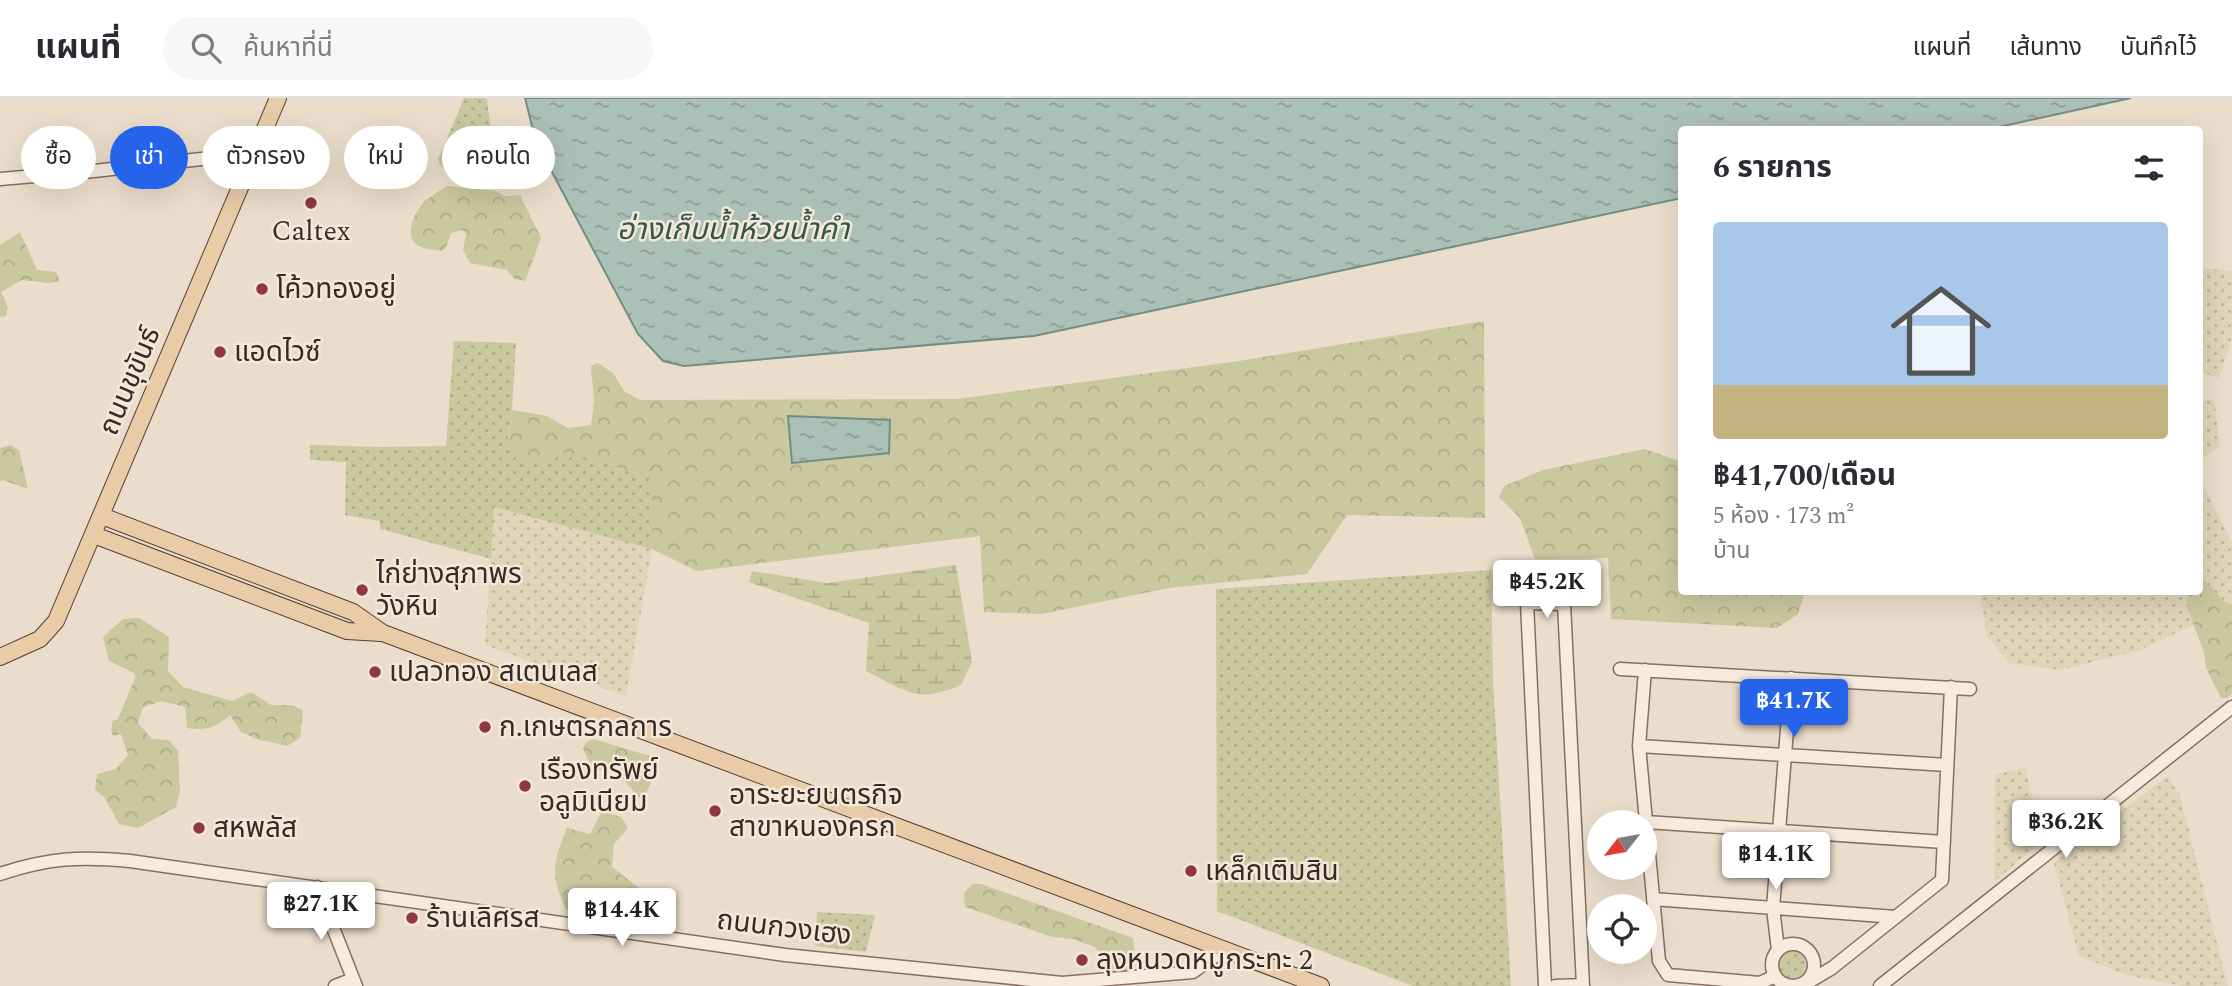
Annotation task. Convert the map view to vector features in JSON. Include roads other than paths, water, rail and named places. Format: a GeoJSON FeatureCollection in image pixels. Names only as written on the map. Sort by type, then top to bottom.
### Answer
{"type":"FeatureCollection","features":[{"type":"Feature","properties":{"kind":"main road","name":"ถนนขุขันธ์"},"geometry":{"type":"LineString","coordinates":[[266,126],[278,98]]}},
{"type":"Feature","properties":{"kind":"main road","name":"ถนนขุขันธ์"},"geometry":{"type":"LineString","coordinates":[[0,657],[40,639],[56,621],[240,189]]}},
{"type":"Feature","properties":{"kind":"main road"},"geometry":{"type":"LineString","coordinates":[[102,516],[353,612],[383,633],[1321,986]]}},
{"type":"Feature","properties":{"kind":"main road"},"geometry":{"type":"LineString","coordinates":[[94,535],[347,631],[383,633]]}},
{"type":"Feature","properties":{"kind":"street"},"geometry":{"type":"LineString","coordinates":[[0,179],[202,159]]}},
{"type":"Feature","properties":{"kind":"street"},"geometry":{"type":"LineString","coordinates":[[1545,986],[1527,603],[1564,604],[1583,985],[1555,986]]}},
{"type":"Feature","properties":{"kind":"street"},"geometry":{"type":"LineString","coordinates":[[1620,668],[1970,689]]}},
{"type":"Feature","properties":{"kind":"street"},"geometry":{"type":"LineString","coordinates":[[1645,670],[1639,746],[1645,810]]}},
{"type":"Feature","properties":{"kind":"street"},"geometry":{"type":"LineString","coordinates":[[1778,950],[1773,908],[1791,678]]}},
{"type":"Feature","properties":{"kind":"street"},"geometry":{"type":"LineString","coordinates":[[1805,985],[1814,964],[1809,951],[1797,944],[1783,946],[1772,963],[1775,976],[1789,986],[1805,985],[1832,968],[1942,880],[1951,687]]}},
{"type":"Feature","properties":{"kind":"street"},"geometry":{"type":"LineString","coordinates":[[1880,986],[2232,707]]}},
{"type":"Feature","properties":{"kind":"street"},"geometry":{"type":"LineString","coordinates":[[1639,746],[1947,765]]}},
{"type":"Feature","properties":{"kind":"street"},"geometry":{"type":"LineString","coordinates":[[1657,823],[1944,842]]}},
{"type":"Feature","properties":{"kind":"street","name":"ถนนกวงเฮง"},"geometry":{"type":"LineString","coordinates":[[0,874],[58,859],[95,858],[785,954],[1062,983],[1193,972],[1225,949]]}},
{"type":"Feature","properties":{"kind":"street"},"geometry":{"type":"LineString","coordinates":[[317,887],[355,982],[335,986]]}},
{"type":"Feature","properties":{"kind":"street"},"geometry":{"type":"LineString","coordinates":[[1657,900],[1896,917]]}},
{"type":"Feature","properties":{"kind":"street"},"geometry":{"type":"LineString","coordinates":[[1657,941],[1659,961],[1666,980],[1760,983],[1775,976]]}},
{"type":"Feature","properties":{"kind":"water","name":"อ่างเก็บน้ำห้วยน้ำคำ"},"geometry":{"type":"Polygon","coordinates":[[[525,98],[2131,98],[2004,126],[1678,126],[1678,199],[1034,336],[684,366],[663,361],[638,334],[555,178],[555,126],[532,126],[525,98]]]}},
{"type":"Feature","properties":{"kind":"water"},"geometry":{"type":"Polygon","coordinates":[[[788,416],[890,420],[889,453],[792,463],[788,416]]]}},
{"type":"Feature","properties":{"kind":"place","name":"Caltex"},"geometry":{"type":"Point","coordinates":[311,203]}},
{"type":"Feature","properties":{"kind":"place","name":"โค้วทองอยู่"},"geometry":{"type":"Point","coordinates":[262,289]}},
{"type":"Feature","properties":{"kind":"place","name":"แอดไวซ์"},"geometry":{"type":"Point","coordinates":[220,352]}},
{"type":"Feature","properties":{"kind":"place","name":"ไก่ย่างสุภาพร วังหิน"},"geometry":{"type":"Point","coordinates":[362,590]}},
{"type":"Feature","properties":{"kind":"place","name":"เปลวทอง สเตนเลส"},"geometry":{"type":"Point","coordinates":[375,672]}},
{"type":"Feature","properties":{"kind":"place","name":"ก.เกษตรกลการ"},"geometry":{"type":"Point","coordinates":[485,727]}},
{"type":"Feature","properties":{"kind":"place","name":"เรืองทรัพย์ อลูมิเนียม"},"geometry":{"type":"Point","coordinates":[525,786]}},
{"type":"Feature","properties":{"kind":"place","name":"อาระยะยนตรกิจ สาขาหนองครก"},"geometry":{"type":"Point","coordinates":[715,811]}},
{"type":"Feature","properties":{"kind":"place","name":"สหพลัส"},"geometry":{"type":"Point","coordinates":[199,828]}},
{"type":"Feature","properties":{"kind":"place","name":"เหล็กเติมสิน"},"geometry":{"type":"Point","coordinates":[1191,871]}},
{"type":"Feature","properties":{"kind":"place","name":"ร้านเลิศรส"},"geometry":{"type":"Point","coordinates":[412,918]}},
{"type":"Feature","properties":{"kind":"place","name":"ลุงหนวดหมูกระทะ 2"},"geometry":{"type":"Point","coordinates":[1082,960]}}]}
